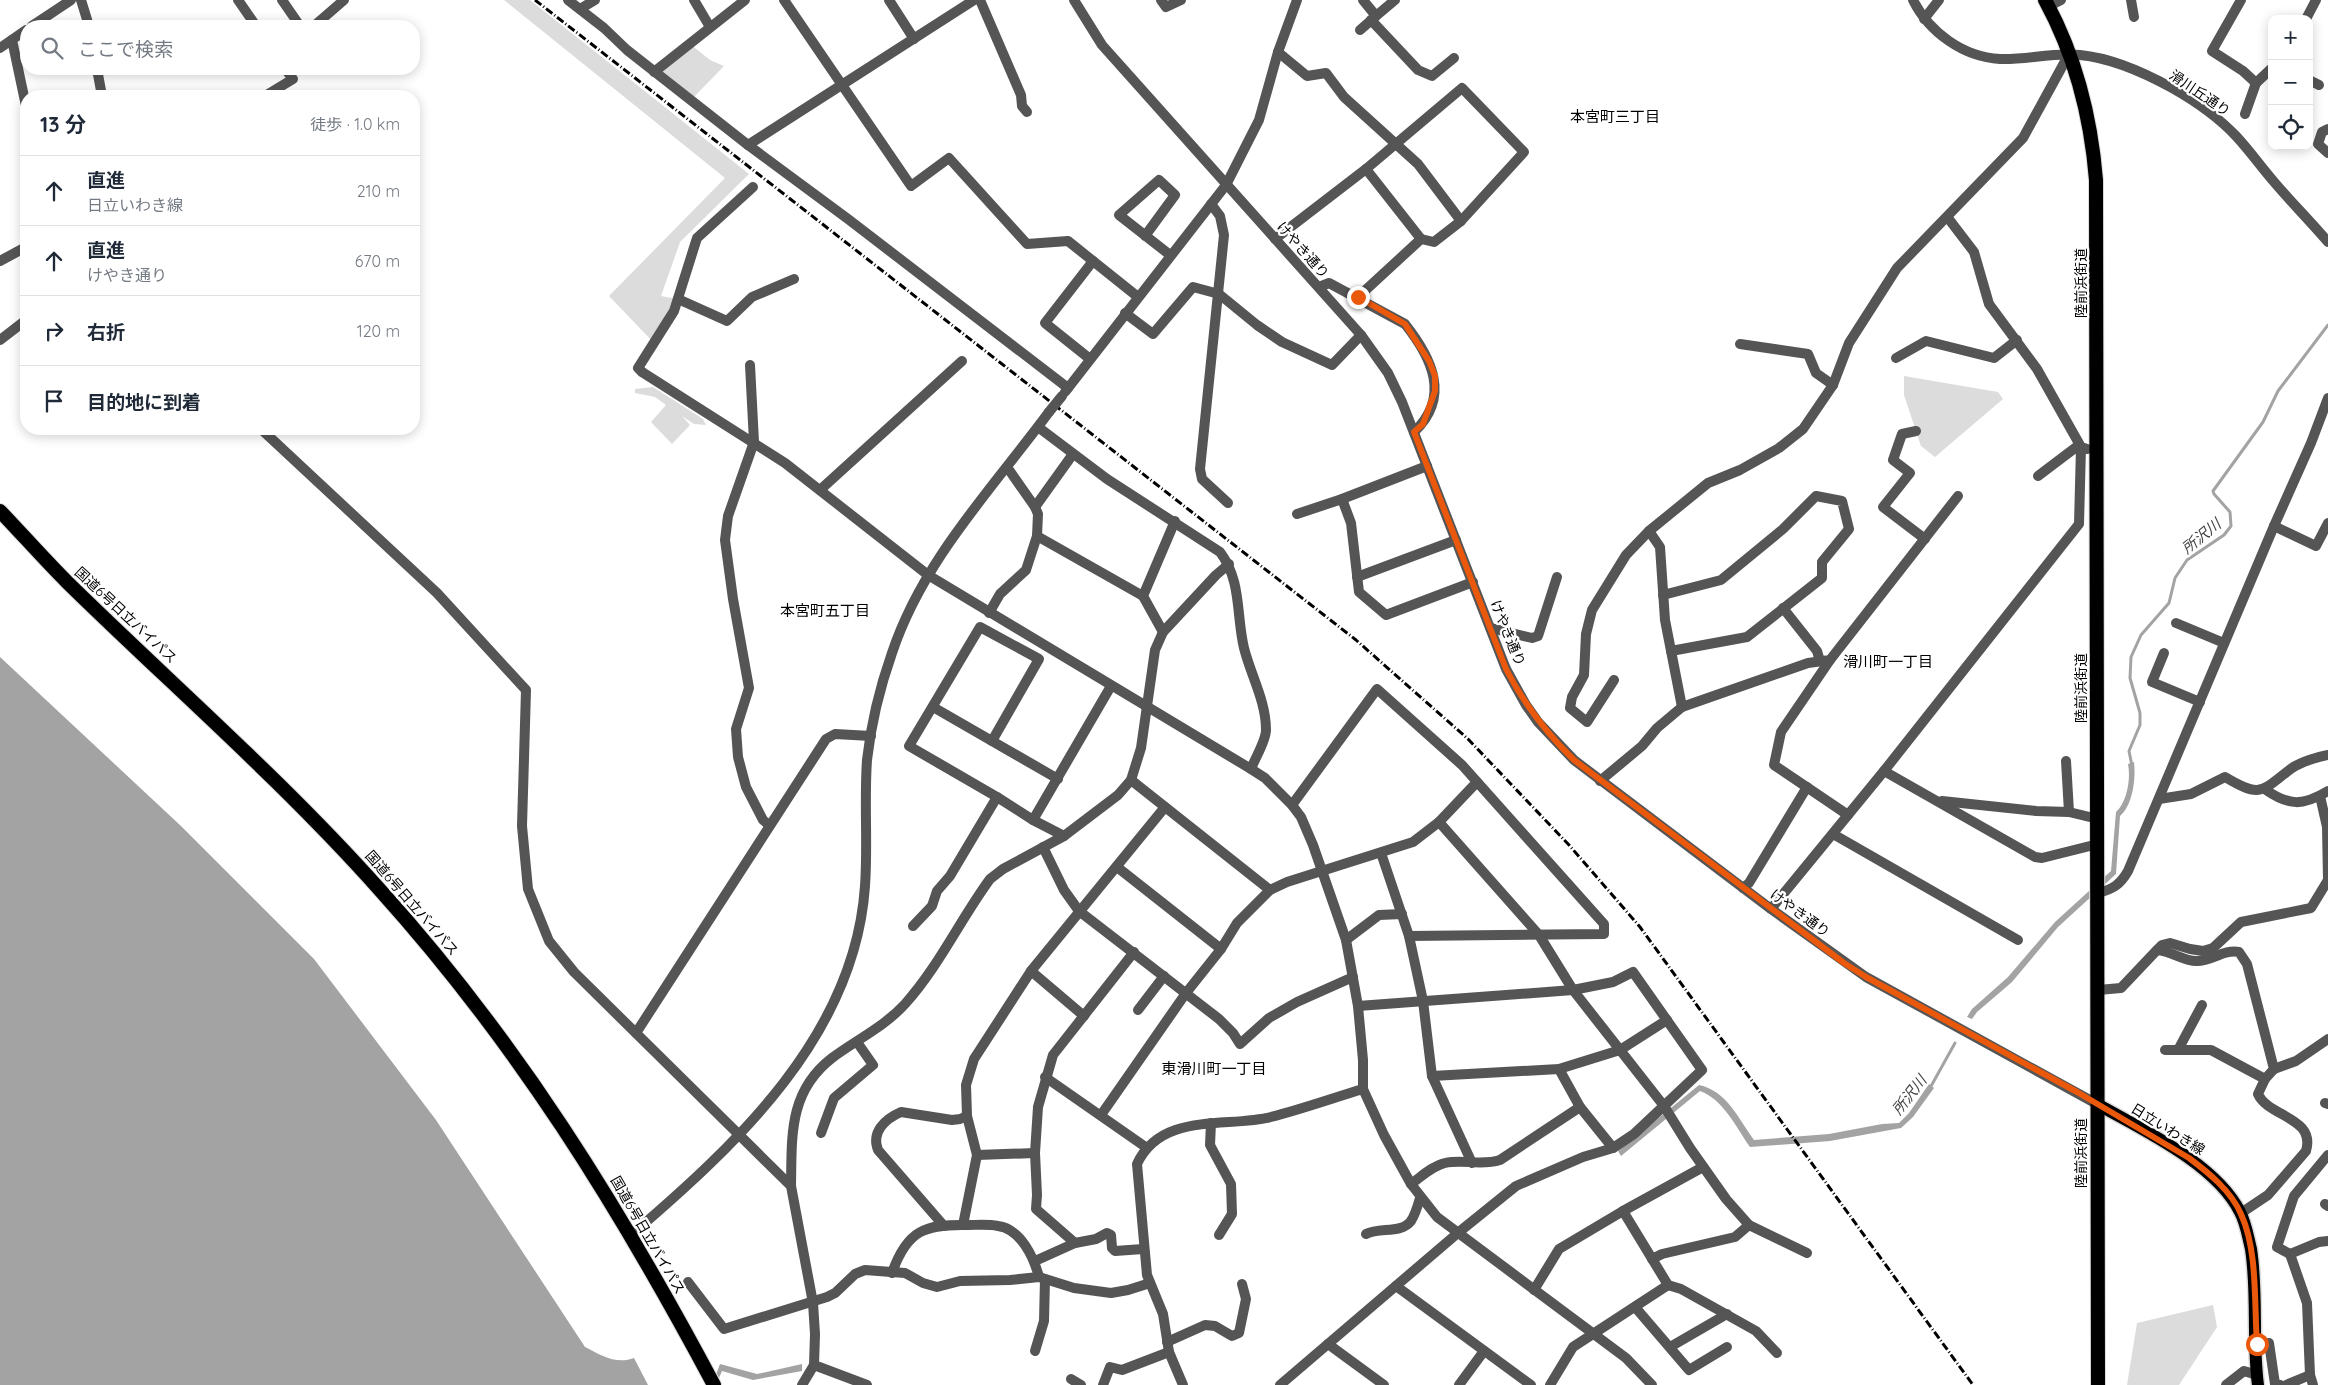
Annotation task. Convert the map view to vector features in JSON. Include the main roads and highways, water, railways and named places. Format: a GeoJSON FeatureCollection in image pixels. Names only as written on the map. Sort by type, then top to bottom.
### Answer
{"type":"FeatureCollection","features":[{"type":"Feature","properties":{"kind":"highway","name":"陸前浜街道"},"geometry":{"type":"LineString","coordinates":[[2052,2],[2069,54],[2090,131],[2096,180],[2098,1385]]}},
{"type":"Feature","properties":{"kind":"highway","name":"国道6号日立バイパス"},"geometry":{"type":"LineString","coordinates":[[0,511],[67,582],[274,778],[382,892],[464,990],[515,1057],[562,1124],[631,1235],[714,1385]]}},
{"type":"Feature","properties":{"kind":"main road","name":"日立いわき線"},"geometry":{"type":"LineString","coordinates":[[2097,1104],[2189,1158],[2204,1170],[2231,1198],[2241,1213],[2251,1250],[2257,1344],[2257,1380]]}},
{"type":"Feature","properties":{"kind":"waterway","name":"所沢川"},"geometry":{"type":"LineString","coordinates":[[2132,766],[2129,751],[2140,725],[2140,713],[2130,678],[2131,657],[2141,635],[2169,603],[2175,578],[2187,560],[2224,535],[2231,526],[2230,512],[2213,491],[2263,422],[2278,391],[2328,325]]}},
{"type":"Feature","properties":{"kind":"waterway","name":"所沢川"},"geometry":{"type":"LineString","coordinates":[[1930,1088],[1955,1043]]}},
{"type":"Feature","properties":{"kind":"railway"},"geometry":{"type":"LineString","coordinates":[[535,0],[1356,640],[1468,739],[1569,845],[1640,927],[1973,1385]]}},
{"type":"Feature","properties":{"kind":"district","name":"本宮町三丁目"},"geometry":{"type":"Point","coordinates":[1615,116]}},
{"type":"Feature","properties":{"kind":"district","name":"本宮町五丁目"},"geometry":{"type":"Point","coordinates":[825,610]}},
{"type":"Feature","properties":{"kind":"district","name":"滑川町一丁目"},"geometry":{"type":"Point","coordinates":[1888,661]}},
{"type":"Feature","properties":{"kind":"district","name":"東滑川町一丁目"},"geometry":{"type":"Point","coordinates":[1214,1068]}}]}
